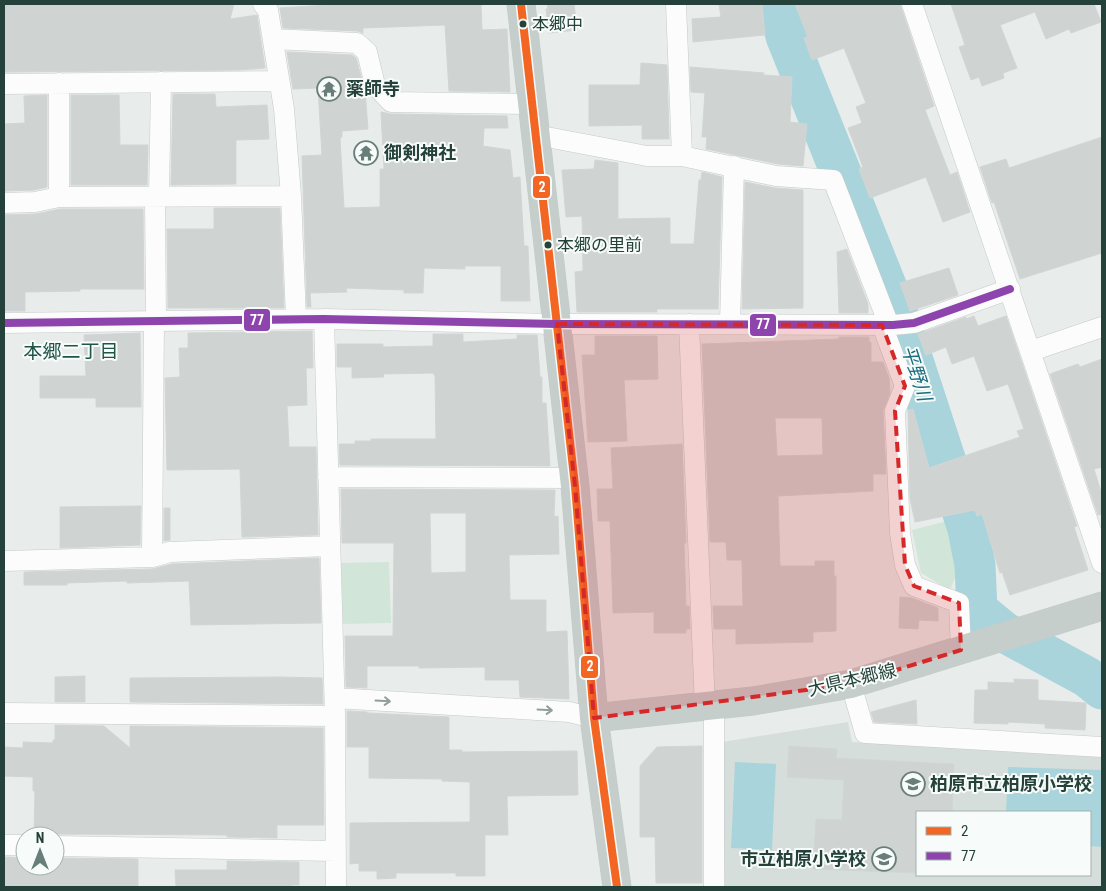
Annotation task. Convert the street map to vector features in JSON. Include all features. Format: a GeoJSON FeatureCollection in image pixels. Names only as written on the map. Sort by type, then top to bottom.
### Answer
{"type":"FeatureCollection","features":[{"type":"Feature","properties":{"kind":"highway"},"geometry":{"type":"LineString","coordinates":[[521,4],[574,478],[594,718],[617,887]]}},
{"type":"Feature","properties":{"kind":"highway","name":"大県本郷線"},"geometry":{"type":"LineString","coordinates":[[594,718],[753,701],[851,684],[1102,606]]}},
{"type":"Feature","properties":{"kind":"street"},"geometry":{"type":"LineString","coordinates":[[263,4],[268,10],[284,109],[291,196],[296,319]]}},
{"type":"Feature","properties":{"kind":"street"},"geometry":{"type":"LineString","coordinates":[[676,4],[682,156]]}},
{"type":"Feature","properties":{"kind":"street"},"geometry":{"type":"LineString","coordinates":[[912,4],[1032,351],[1102,562]]}},
{"type":"Feature","properties":{"kind":"street"},"geometry":{"type":"LineString","coordinates":[[273,39],[357,43],[367,52],[375,85],[391,102],[532,104]]}},
{"type":"Feature","properties":{"kind":"street"},"geometry":{"type":"LineString","coordinates":[[4,84],[280,81]]}},
{"type":"Feature","properties":{"kind":"street"},"geometry":{"type":"LineString","coordinates":[[152,557],[157,196],[161,82]]}},
{"type":"Feature","properties":{"kind":"street"},"geometry":{"type":"LineString","coordinates":[[59,83],[59,197]]}},
{"type":"Feature","properties":{"kind":"street"},"geometry":{"type":"LineString","coordinates":[[536,135],[647,156],[682,156],[776,176],[833,180],[893,325],[905,386],[895,411],[900,533],[904,565],[914,586],[959,603],[962,650]]}},
{"type":"Feature","properties":{"kind":"street"},"geometry":{"type":"LineString","coordinates":[[730,324],[734,166]]}},
{"type":"Feature","properties":{"kind":"street"},"geometry":{"type":"LineString","coordinates":[[4,203],[35,202],[59,197],[291,196]]}},
{"type":"Feature","properties":{"kind":"street"},"geometry":{"type":"LineString","coordinates":[[4,323],[324,319],[557,324],[893,325],[1010,289]]}},
{"type":"Feature","properties":{"kind":"street"},"geometry":{"type":"LineString","coordinates":[[324,319],[335,707],[336,887]]}},
{"type":"Feature","properties":{"kind":"street"},"geometry":{"type":"LineString","coordinates":[[689,324],[709,706],[714,887]]}},
{"type":"Feature","properties":{"kind":"street"},"geometry":{"type":"LineString","coordinates":[[1032,351],[1102,327]]}},
{"type":"Feature","properties":{"kind":"street"},"geometry":{"type":"LineString","coordinates":[[328,477],[574,478]]}},
{"type":"Feature","properties":{"kind":"street"},"geometry":{"type":"LineString","coordinates":[[4,561],[152,557],[170,552],[330,546]]}},
{"type":"Feature","properties":{"kind":"street"},"geometry":{"type":"LineString","coordinates":[[851,684],[865,733],[1102,747]]}},
{"type":"Feature","properties":{"kind":"street"},"geometry":{"type":"LineString","coordinates":[[4,713],[335,707],[569,712],[594,718]]}},
{"type":"Feature","properties":{"kind":"street"},"geometry":{"type":"LineString","coordinates":[[65,846],[336,851]]}},
{"type":"Feature","properties":{"kind":"highlighted area"},"geometry":{"type":"Polygon","coordinates":[[[557,324],[882,325],[905,386],[895,411],[905,565],[914,586],[959,603],[961,650],[851,684],[594,718],[575,486],[557,324]]]}},
{"type":"Feature","properties":{"kind":"shaded area","name":"柏原市立柏原小学校"},"geometry":{"type":"Polygon","coordinates":[[[848,722],[852,742],[1102,756],[1102,887],[725,887],[722,742],[848,722]]]}},
{"type":"Feature","properties":{"kind":"green space"},"geometry":{"type":"Polygon","coordinates":[[[951,520],[960,565],[950,590],[921,573],[912,530],[951,520]]]}},
{"type":"Feature","properties":{"kind":"green space"},"geometry":{"type":"Polygon","coordinates":[[[389,562],[391,623],[343,624],[341,563],[389,562]]]}},
{"type":"Feature","properties":{"kind":"water"},"geometry":{"type":"Polygon","coordinates":[[[735,762],[776,764],[772,850],[731,848],[735,762]]]}},
{"type":"Feature","properties":{"kind":"water"},"geometry":{"type":"Polygon","coordinates":[[[1008,767],[1102,770],[1102,847],[1091,846],[1091,811],[1006,811],[1008,767]]]}},
{"type":"Feature","properties":{"kind":"building"},"geometry":{"type":"Polygon","coordinates":[[[4,4],[234,4],[230,19],[257,15],[265,68],[240,70],[4,72],[4,4]]]}},
{"type":"Feature","properties":{"kind":"building"},"geometry":{"type":"Polygon","coordinates":[[[328,4],[481,4],[482,30],[507,29],[510,92],[449,91],[445,25],[363,28],[363,33],[358,31],[283,28],[280,8],[328,4]]]}},
{"type":"Feature","properties":{"kind":"building"},"geometry":{"type":"Polygon","coordinates":[[[547,4],[574,4],[577,30],[549,33],[547,4]]]}},
{"type":"Feature","properties":{"kind":"building"},"geometry":{"type":"Polygon","coordinates":[[[719,4],[762,4],[765,35],[693,42],[692,19],[721,17],[719,4]]]}},
{"type":"Feature","properties":{"kind":"building"},"geometry":{"type":"Polygon","coordinates":[[[795,4],[900,4],[934,106],[925,110],[950,175],[957,172],[970,212],[943,222],[926,177],[870,198],[859,169],[863,167],[848,128],[862,123],[856,107],[866,103],[844,48],[812,60],[804,38],[808,37],[795,4]]]}},
{"type":"Feature","properties":{"kind":"building"},"geometry":{"type":"Polygon","coordinates":[[[951,4],[1094,4],[1101,22],[1071,33],[1069,29],[1046,39],[1035,12],[1000,25],[1017,68],[1003,73],[1004,78],[982,86],[979,77],[971,80],[959,47],[965,45],[951,4]]]}},
{"type":"Feature","properties":{"kind":"building"},"geometry":{"type":"Polygon","coordinates":[[[287,52],[352,55],[356,58],[365,91],[368,129],[342,131],[342,137],[340,138],[344,208],[380,207],[380,169],[384,169],[381,112],[391,114],[507,116],[508,128],[484,128],[483,146],[510,150],[513,178],[520,177],[524,246],[528,246],[530,301],[501,301],[501,266],[465,266],[465,269],[424,268],[423,293],[404,293],[404,290],[346,288],[347,292],[310,293],[311,307],[307,307],[302,156],[322,155],[318,88],[293,89],[287,52]]]}},
{"type":"Feature","properties":{"kind":"building"},"geometry":{"type":"Polygon","coordinates":[[[641,63],[667,65],[669,139],[642,139],[642,125],[589,126],[589,85],[640,85],[641,63]]]}},
{"type":"Feature","properties":{"kind":"building"},"geometry":{"type":"Polygon","coordinates":[[[690,67],[792,77],[790,122],[807,124],[803,166],[778,164],[706,149],[707,137],[702,137],[705,93],[691,92],[690,67]]]}},
{"type":"Feature","properties":{"kind":"building"},"geometry":{"type":"Polygon","coordinates":[[[173,94],[215,94],[216,107],[267,105],[269,139],[236,140],[236,184],[171,185],[173,94]]]}},
{"type":"Feature","properties":{"kind":"building"},"geometry":{"type":"Polygon","coordinates":[[[47,95],[47,187],[34,190],[4,191],[4,124],[25,123],[24,96],[47,95]]]}},
{"type":"Feature","properties":{"kind":"building"},"geometry":{"type":"Polygon","coordinates":[[[71,95],[119,95],[120,145],[148,145],[147,185],[71,185],[71,95]]]}},
{"type":"Feature","properties":{"kind":"building"},"geometry":{"type":"Polygon","coordinates":[[[1102,137],[1102,253],[1020,279],[980,167],[1006,159],[1009,168],[1102,137]]]}},
{"type":"Feature","properties":{"kind":"building"},"geometry":{"type":"Polygon","coordinates":[[[595,160],[618,163],[618,219],[670,218],[670,244],[694,244],[699,180],[701,180],[702,172],[722,177],[718,309],[657,309],[657,312],[577,312],[575,272],[583,271],[582,216],[566,217],[562,170],[594,169],[595,160]]]}},
{"type":"Feature","properties":{"kind":"building"},"geometry":{"type":"Polygon","coordinates":[[[745,182],[775,188],[803,190],[803,308],[742,309],[745,182]]]}},
{"type":"Feature","properties":{"kind":"building"},"geometry":{"type":"Polygon","coordinates":[[[214,208],[280,208],[284,308],[168,308],[167,229],[214,229],[214,208]]]}},
{"type":"Feature","properties":{"kind":"building"},"geometry":{"type":"Polygon","coordinates":[[[60,209],[143,209],[144,289],[80,289],[80,291],[25,292],[25,311],[4,311],[4,215],[36,214],[60,209]]]}},
{"type":"Feature","properties":{"kind":"building"},"geometry":{"type":"Polygon","coordinates":[[[847,249],[868,304],[868,313],[839,313],[837,252],[847,249]]]}},
{"type":"Feature","properties":{"kind":"building"},"geometry":{"type":"Polygon","coordinates":[[[949,268],[958,295],[910,311],[900,283],[949,268]]]}},
{"type":"Feature","properties":{"kind":"building"},"geometry":{"type":"Polygon","coordinates":[[[974,316],[978,326],[1006,316],[1077,526],[1074,527],[1088,570],[1010,595],[1002,572],[1000,573],[982,514],[977,516],[975,510],[915,522],[910,499],[908,410],[913,409],[929,468],[1020,437],[1017,431],[1024,429],[1008,384],[987,391],[974,356],[952,364],[946,347],[926,355],[918,334],[974,316]]]}},
{"type":"Feature","properties":{"kind":"building"},"geometry":{"type":"Polygon","coordinates":[[[312,331],[313,368],[306,368],[307,405],[287,406],[289,447],[316,447],[318,535],[242,537],[240,469],[167,470],[165,378],[180,377],[179,348],[188,348],[188,333],[312,331]]]}},
{"type":"Feature","properties":{"kind":"building"},"geometry":{"type":"Polygon","coordinates":[[[140,333],[141,407],[96,407],[96,398],[40,398],[40,376],[86,376],[84,335],[140,333]]]}},
{"type":"Feature","properties":{"kind":"building"},"geometry":{"type":"Polygon","coordinates":[[[433,334],[463,334],[463,342],[517,339],[517,335],[537,335],[540,377],[542,377],[542,403],[546,403],[550,466],[340,465],[339,444],[355,444],[355,441],[371,441],[371,439],[436,439],[435,376],[433,373],[383,374],[384,377],[352,378],[352,367],[337,367],[337,344],[383,344],[383,347],[433,346],[433,334]]]}},
{"type":"Feature","properties":{"kind":"building"},"geometry":{"type":"Polygon","coordinates":[[[595,336],[657,336],[658,379],[624,380],[627,441],[588,442],[582,355],[595,355],[595,336]]]}},
{"type":"Feature","properties":{"kind":"building"},"geometry":{"type":"Polygon","coordinates":[[[839,337],[869,337],[869,342],[871,342],[871,362],[883,362],[889,378],[890,393],[883,411],[886,474],[873,474],[873,491],[778,496],[780,566],[815,566],[815,561],[834,561],[834,576],[836,576],[836,631],[813,632],[813,642],[736,644],[736,629],[714,629],[713,606],[743,606],[742,560],[727,560],[726,542],[710,542],[702,344],[839,339],[839,337]],[[775,418],[777,456],[823,455],[822,418],[775,418]]]}},
{"type":"Feature","properties":{"kind":"building"},"geometry":{"type":"Polygon","coordinates":[[[1102,359],[1102,467],[1094,469],[1102,495],[1102,514],[1098,515],[1050,374],[1078,364],[1080,367],[1102,359]]]}},
{"type":"Feature","properties":{"kind":"building"},"geometry":{"type":"Polygon","coordinates":[[[682,444],[686,543],[684,543],[686,606],[689,606],[690,629],[686,629],[686,633],[654,633],[654,612],[613,613],[610,521],[598,521],[597,489],[613,489],[611,448],[682,444]]]}},
{"type":"Feature","properties":{"kind":"building"},"geometry":{"type":"Polygon","coordinates":[[[341,489],[555,490],[554,517],[558,516],[559,554],[509,555],[510,600],[546,600],[546,632],[567,631],[569,699],[520,697],[519,680],[485,680],[485,667],[419,668],[419,666],[367,666],[367,688],[346,687],[345,636],[393,636],[394,543],[342,543],[341,489]],[[430,513],[431,573],[466,572],[466,513],[430,513]]]}},
{"type":"Feature","properties":{"kind":"building"},"geometry":{"type":"Polygon","coordinates":[[[141,506],[140,545],[60,548],[60,507],[141,506]]]}},
{"type":"Feature","properties":{"kind":"building"},"geometry":{"type":"Polygon","coordinates":[[[164,508],[170,508],[170,540],[164,541],[164,508]]]}},
{"type":"Feature","properties":{"kind":"building"},"geometry":{"type":"Polygon","coordinates":[[[319,558],[321,623],[191,625],[189,581],[127,583],[127,581],[67,583],[67,585],[24,585],[24,572],[152,569],[172,564],[319,558]]]}},
{"type":"Feature","properties":{"kind":"building"},"geometry":{"type":"Polygon","coordinates":[[[900,597],[912,598],[938,608],[938,621],[919,620],[918,629],[899,628],[900,597]]]}},
{"type":"Feature","properties":{"kind":"building"},"geometry":{"type":"Polygon","coordinates":[[[85,676],[85,702],[55,702],[55,677],[85,676]]]}},
{"type":"Feature","properties":{"kind":"building"},"geometry":{"type":"Polygon","coordinates":[[[130,678],[322,678],[323,704],[130,702],[130,678]]]}},
{"type":"Feature","properties":{"kind":"building"},"geometry":{"type":"Polygon","coordinates":[[[1014,679],[1038,680],[1038,700],[1086,703],[1085,730],[1045,728],[1045,724],[974,723],[975,690],[988,690],[988,682],[1014,683],[1014,679]]]}},
{"type":"Feature","properties":{"kind":"building"},"geometry":{"type":"Polygon","coordinates":[[[916,700],[917,724],[874,722],[871,712],[916,700]]]}},
{"type":"Feature","properties":{"kind":"building"},"geometry":{"type":"Polygon","coordinates":[[[347,711],[449,717],[449,750],[462,750],[462,752],[577,751],[578,795],[507,796],[508,835],[485,835],[485,876],[456,876],[456,873],[396,873],[396,878],[377,879],[377,871],[359,871],[359,863],[350,864],[350,823],[470,822],[470,782],[442,781],[442,779],[369,778],[369,747],[347,747],[347,711]]]}},
{"type":"Feature","properties":{"kind":"building"},"geometry":{"type":"Polygon","coordinates":[[[55,725],[104,726],[130,748],[130,726],[323,728],[324,825],[277,825],[277,838],[227,837],[227,835],[65,834],[65,826],[34,826],[35,791],[33,791],[33,777],[4,776],[4,747],[23,748],[23,742],[53,743],[53,740],[55,740],[55,725]]]}},
{"type":"Feature","properties":{"kind":"building"},"geometry":{"type":"Polygon","coordinates":[[[702,746],[702,883],[656,883],[655,837],[640,837],[640,766],[657,747],[702,746]]]}},
{"type":"Feature","properties":{"kind":"building"},"geometry":{"type":"Polygon","coordinates":[[[789,746],[837,749],[836,758],[954,764],[952,811],[916,811],[916,873],[813,869],[816,819],[842,820],[844,780],[787,777],[789,746]]]}},
{"type":"Feature","properties":{"kind":"building"},"geometry":{"type":"Polygon","coordinates":[[[4,857],[15,858],[15,876],[65,876],[65,858],[138,859],[138,887],[4,887],[4,857]]]}},
{"type":"Feature","properties":{"kind":"building"},"geometry":{"type":"Polygon","coordinates":[[[227,861],[299,862],[299,885],[292,885],[292,887],[176,887],[175,870],[227,870],[227,861]]]}},
{"type":"Feature","properties":{"kind":"waterway","name":"平野川"},"geometry":{"type":"LineString","coordinates":[[778,4],[786,36],[899,318],[968,529],[975,565],[977,610],[1004,632],[1087,677],[1102,689]]}},
{"type":"Feature","properties":{"kind":"transit line","name":"2"},"geometry":{"type":"LineString","coordinates":[[521,4],[575,486],[594,718],[617,887]]}},
{"type":"Feature","properties":{"kind":"transit line","name":"77"},"geometry":{"type":"LineString","coordinates":[[4,323],[324,319],[557,324],[893,325],[914,323],[1010,289]]}},
{"type":"Feature","properties":{"kind":"place","name":"本郷中"},"geometry":{"type":"Point","coordinates":[523,24]}},
{"type":"Feature","properties":{"kind":"place","name":"薬師寺"},"geometry":{"type":"Point","coordinates":[329,89]}},
{"type":"Feature","properties":{"kind":"place","name":"御剣神社"},"geometry":{"type":"Point","coordinates":[366,153]}},
{"type":"Feature","properties":{"kind":"place","name":"本郷の里前"},"geometry":{"type":"Point","coordinates":[548,245]}},
{"type":"Feature","properties":{"kind":"place","name":"柏原市立柏原小学校"},"geometry":{"type":"Point","coordinates":[913,784]}},
{"type":"Feature","properties":{"kind":"place","name":"市立柏原小学校"},"geometry":{"type":"Point","coordinates":[884,859]}},
{"type":"Feature","properties":{"kind":"district","name":"本郷二丁目"},"geometry":{"type":"Point","coordinates":[71,351]}}]}
